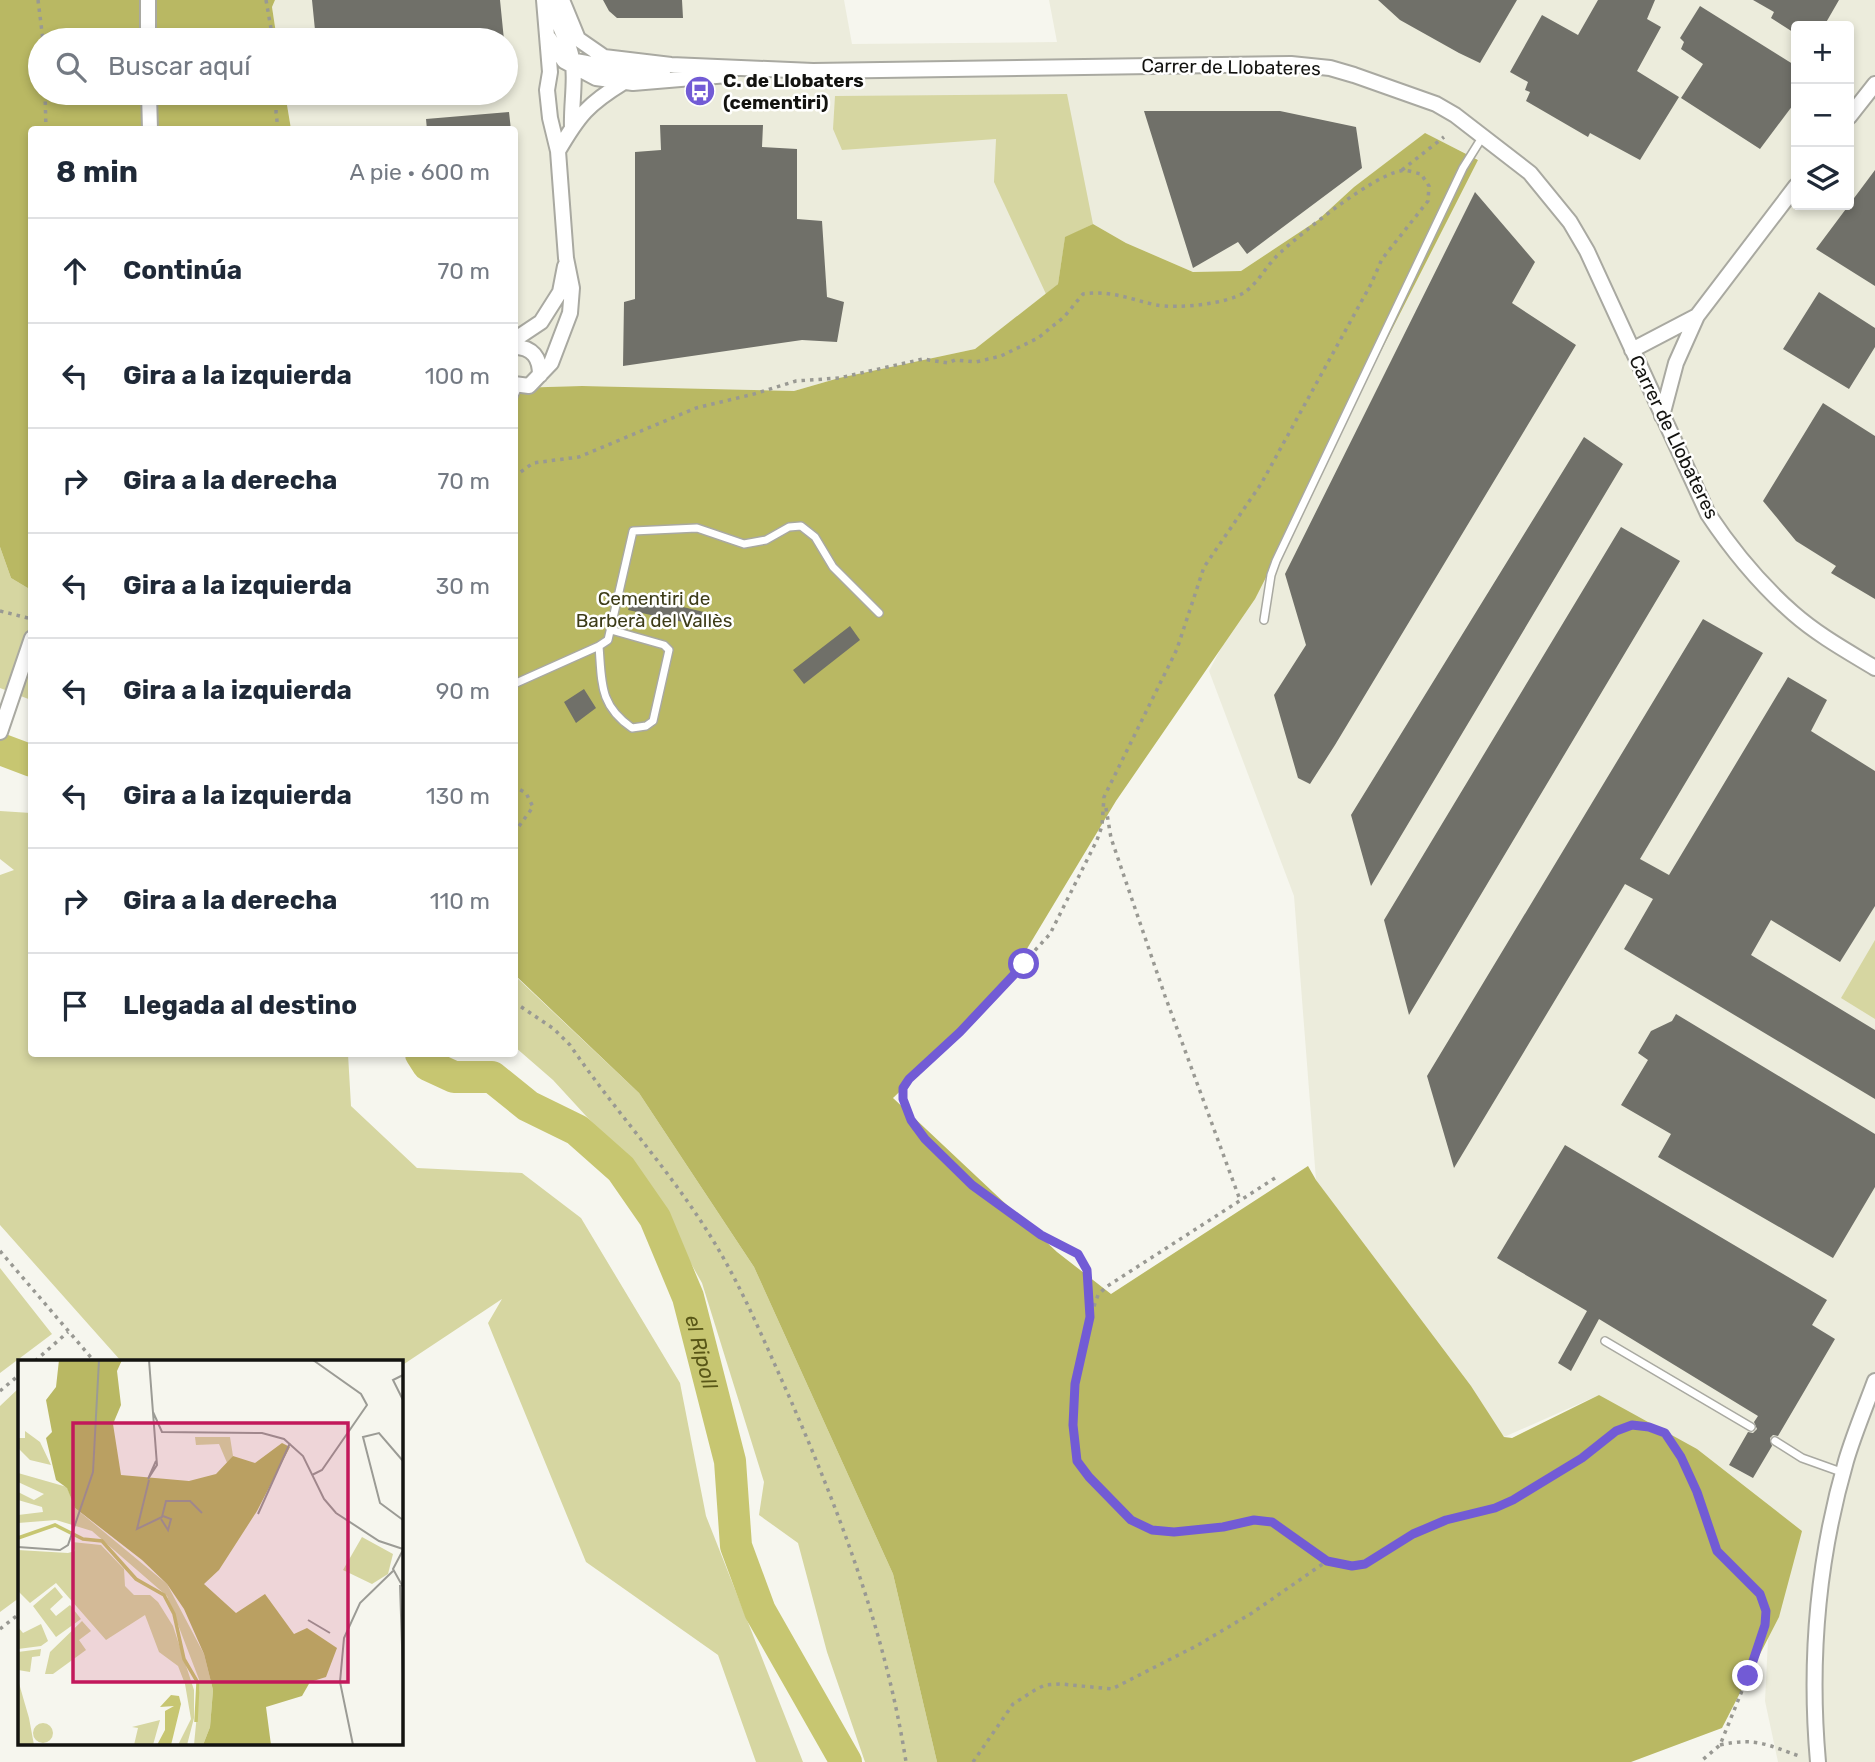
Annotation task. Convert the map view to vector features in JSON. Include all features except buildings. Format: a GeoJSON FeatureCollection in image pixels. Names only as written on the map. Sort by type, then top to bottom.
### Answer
{"type":"FeatureCollection","features":[{"type":"Feature","properties":{"kind":"street"},"geometry":{"type":"LineString","coordinates":[[148,0],[148,28]]}},
{"type":"Feature","properties":{"kind":"street"},"geometry":{"type":"LineString","coordinates":[[518,389],[529,386],[551,363],[570,313],[572,288],[566,258],[558,151],[548,104],[550,72],[544,0]]}},
{"type":"Feature","properties":{"kind":"street"},"geometry":{"type":"LineString","coordinates":[[556,0],[559,29],[571,53],[569,63],[572,127]]}},
{"type":"Feature","properties":{"kind":"street"},"geometry":{"type":"LineString","coordinates":[[562,0],[578,39],[598,66]]}},
{"type":"Feature","properties":{"kind":"street"},"geometry":{"type":"LineString","coordinates":[[548,37],[569,63]]}},
{"type":"Feature","properties":{"kind":"street"},"geometry":{"type":"LineString","coordinates":[[550,72],[569,63],[598,66]]}},
{"type":"Feature","properties":{"kind":"street","name":"Carrer de Llobateres"},"geometry":{"type":"LineString","coordinates":[[598,66],[813,71],[1291,64],[1329,68],[1436,104],[1483,135],[1530,173],[1570,222],[1587,251],[1708,514],[1725,539],[1772,593],[1795,614],[1828,640],[1875,668]]}},
{"type":"Feature","properties":{"kind":"street","name":"Carrer de Llobateres"},"geometry":{"type":"LineString","coordinates":[[598,66],[624,82],[633,83],[728,75],[749,69]]}},
{"type":"Feature","properties":{"kind":"street"},"geometry":{"type":"LineString","coordinates":[[558,151],[577,118],[601,96],[624,82]]}},
{"type":"Feature","properties":{"kind":"street"},"geometry":{"type":"LineString","coordinates":[[1854,111],[1875,84]]}},
{"type":"Feature","properties":{"kind":"street"},"geometry":{"type":"LineString","coordinates":[[149,105],[150,126]]}},
{"type":"Feature","properties":{"kind":"street"},"geometry":{"type":"LineString","coordinates":[[1662,416],[1679,354],[1697,316],[1791,193]]}},
{"type":"Feature","properties":{"kind":"street"},"geometry":{"type":"LineString","coordinates":[[518,337],[541,322],[560,292],[566,258]]}},
{"type":"Feature","properties":{"kind":"street"},"geometry":{"type":"LineString","coordinates":[[1632,350],[1697,316]]}},
{"type":"Feature","properties":{"kind":"street"},"geometry":{"type":"LineString","coordinates":[[518,347],[532,352],[539,361],[540,375]]}},
{"type":"Feature","properties":{"kind":"street"},"geometry":{"type":"LineString","coordinates":[[0,732],[28,651]]}},
{"type":"Feature","properties":{"kind":"street"},"geometry":{"type":"LineString","coordinates":[[1811,1760],[1815,1630],[1826,1548],[1844,1473],[1875,1381]]}},
{"type":"Feature","properties":{"kind":"lane"},"geometry":{"type":"LineString","coordinates":[[1264,620],[1271,575],[1276,561],[1463,168],[1483,135]]}},
{"type":"Feature","properties":{"kind":"lane"},"geometry":{"type":"LineString","coordinates":[[518,682],[608,640],[633,531],[697,528],[744,544],[766,540],[789,527],[801,526],[815,537],[833,567],[878,613]]}},
{"type":"Feature","properties":{"kind":"lane"},"geometry":{"type":"LineString","coordinates":[[599,646],[604,696],[617,718],[632,728],[646,726],[653,721],[669,650],[664,645],[611,630]]}},
{"type":"Feature","properties":{"kind":"lane"},"geometry":{"type":"LineString","coordinates":[[1605,1341],[1751,1427]]}},
{"type":"Feature","properties":{"kind":"lane"},"geometry":{"type":"LineString","coordinates":[[1775,1441],[1802,1458],[1844,1473]]}},
{"type":"Feature","properties":{"kind":"path"},"geometry":{"type":"LineString","coordinates":[[38,0],[42,28]]}},
{"type":"Feature","properties":{"kind":"path"},"geometry":{"type":"LineString","coordinates":[[266,0],[271,28]]}},
{"type":"Feature","properties":{"kind":"path"},"geometry":{"type":"LineString","coordinates":[[45,105],[46,126]]}},
{"type":"Feature","properties":{"kind":"path"},"geometry":{"type":"LineString","coordinates":[[276,105],[278,126]]}},
{"type":"Feature","properties":{"kind":"path"},"geometry":{"type":"LineString","coordinates":[[518,474],[533,463],[579,457],[696,408],[796,381],[839,378],[923,359],[948,363],[955,360],[976,362],[1001,356],[1038,338],[1064,317],[1083,294],[1100,291],[1166,306],[1229,300],[1244,293],[1279,253],[1329,214],[1370,185],[1402,170],[1444,137]]}},
{"type":"Feature","properties":{"kind":"path"},"geometry":{"type":"LineString","coordinates":[[1090,1317],[1087,1270],[1078,1254],[1041,1235],[972,1185],[925,1139],[911,1120],[903,1099],[903,1088],[909,1079],[960,1032],[1050,934],[1097,840],[1102,826],[1104,797],[1177,649],[1204,567],[1261,484],[1371,284],[1382,259],[1428,201],[1429,186],[1421,174],[1402,170]]}},
{"type":"Feature","properties":{"kind":"path"},"geometry":{"type":"LineString","coordinates":[[0,611],[28,618]]}},
{"type":"Feature","properties":{"kind":"path"},"geometry":{"type":"LineString","coordinates":[[518,789],[526,793],[533,807],[518,828]]}},
{"type":"Feature","properties":{"kind":"path"},"geometry":{"type":"LineString","coordinates":[[1104,797],[1111,838],[1240,1200]]}},
{"type":"Feature","properties":{"kind":"path"},"geometry":{"type":"LineString","coordinates":[[518,1005],[554,1029],[570,1045],[684,1197],[730,1271],[753,1315],[840,1522],[888,1665],[906,1762]]}},
{"type":"Feature","properties":{"kind":"path"},"geometry":{"type":"LineString","coordinates":[[1275,1178],[1106,1287],[1098,1295],[1090,1317],[1075,1384],[1073,1425],[1077,1461],[1131,1520],[1152,1530],[1174,1532],[1223,1527],[1254,1520],[1272,1522],[1327,1561],[1352,1566],[1365,1564],[1413,1534],[1435,1524],[1495,1508],[1513,1500],[1582,1458],[1623,1428],[1632,1425],[1665,1433],[1689,1473],[1717,1551],[1760,1594],[1766,1611],[1765,1625],[1748,1676],[1720,1745],[1700,1762]]}},
{"type":"Feature","properties":{"kind":"path"},"geometry":{"type":"LineString","coordinates":[[0,1251],[93,1360]]}},
{"type":"Feature","properties":{"kind":"path"},"geometry":{"type":"LineString","coordinates":[[36,1360],[68,1332]]}},
{"type":"Feature","properties":{"kind":"path"},"geometry":{"type":"LineString","coordinates":[[0,1391],[18,1376]]}},
{"type":"Feature","properties":{"kind":"path"},"geometry":{"type":"LineString","coordinates":[[973,1762],[1013,1704],[1035,1690],[1045,1685],[1061,1684],[1112,1689],[1252,1613],[1327,1561]]}},
{"type":"Feature","properties":{"kind":"path"},"geometry":{"type":"LineString","coordinates":[[0,1629],[18,1616]]}},
{"type":"Feature","properties":{"kind":"path"},"geometry":{"type":"LineString","coordinates":[[1720,1745],[1742,1740],[1757,1741],[1811,1760]]}},
{"type":"Feature","properties":{"kind":"shaded area"},"geometry":{"type":"Polygon","coordinates":[[[275,0],[844,0],[852,44],[1057,42],[1049,0],[1875,0],[1875,1762],[1778,1762],[1765,1701],[1774,1518],[1599,1395],[1504,1437],[1316,1180],[1294,896],[1209,671],[1478,159],[1425,134],[1354,187],[1318,220],[1241,271],[1193,272],[1126,243],[1093,224],[1058,284],[975,349],[839,378],[794,391],[582,386],[518,388],[518,126],[290,126],[287,105],[518,105],[518,28],[275,28],[272,7],[275,0]]]}},
{"type":"Feature","properties":{"kind":"green space"},"geometry":{"type":"Polygon","coordinates":[[[0,0],[275,0],[272,7],[275,28],[28,28],[28,105],[287,105],[290,126],[28,126],[28,588],[11,578],[0,547],[0,0]]]}},
{"type":"Feature","properties":{"kind":"green space"},"geometry":{"type":"Polygon","coordinates":[[[1067,94],[1093,224],[1065,238],[1058,284],[1046,294],[994,182],[996,139],[842,150],[833,129],[835,96],[1067,94]]]}},
{"type":"Feature","properties":{"kind":"green space","name":"Cementiri de Barberà del Vallès"},"geometry":{"type":"Polygon","coordinates":[[[1425,133],[1478,160],[1255,599],[1116,801],[998,997],[893,1098],[1057,1252],[1111,1294],[1308,1166],[1471,1386],[1504,1437],[1512,1438],[1599,1395],[1697,1449],[1802,1531],[1779,1617],[1722,1728],[1631,1762],[937,1762],[893,1574],[754,1267],[639,1093],[518,978],[518,388],[582,386],[794,391],[839,378],[975,349],[1058,284],[1065,237],[1093,224],[1126,243],[1193,272],[1241,271],[1318,220],[1354,187],[1425,133]]]}},
{"type":"Feature","properties":{"kind":"green space"},"geometry":{"type":"Polygon","coordinates":[[[0,547],[11,578],[28,588],[28,699],[0,688],[0,547]]]}},
{"type":"Feature","properties":{"kind":"green space"},"geometry":{"type":"Polygon","coordinates":[[[0,811],[28,813],[28,1057],[348,1057],[351,1106],[417,1168],[522,1173],[581,1218],[680,1383],[706,1516],[803,1762],[756,1762],[718,1655],[586,1562],[488,1323],[502,1299],[402,1365],[402,1360],[120,1360],[0,1225],[0,875],[14,870],[0,859],[0,811]]]}},
{"type":"Feature","properties":{"kind":"green space"},"geometry":{"type":"Polygon","coordinates":[[[1875,940],[1875,1019],[1841,998],[1875,940]]]}},
{"type":"Feature","properties":{"kind":"green space"},"geometry":{"type":"Polygon","coordinates":[[[518,979],[639,1093],[754,1267],[893,1574],[937,1762],[865,1762],[827,1652],[798,1543],[759,1515],[764,1482],[702,1283],[643,1178],[553,1080],[518,1050],[518,979]]]}},
{"type":"Feature","properties":{"kind":"green space"},"geometry":{"type":"Polygon","coordinates":[[[0,1268],[52,1334],[0,1373],[0,1268]]]}},
{"type":"Feature","properties":{"kind":"green space"},"geometry":{"type":"Polygon","coordinates":[[[18,1389],[18,1599],[0,1612],[0,1406],[18,1389]]]}},
{"type":"Feature","properties":{"kind":"waterway","name":"el Ripoll"},"geometry":{"type":"LineString","coordinates":[[0,749],[28,760]]}},
{"type":"Feature","properties":{"kind":"waterway","name":"el Ripoll"},"geometry":{"type":"LineString","coordinates":[[423,1057],[428,1065],[454,1077],[492,1077],[528,1106],[577,1130],[621,1169],[655,1218],[688,1297],[730,1461],[736,1546],[760,1611],[846,1762]]}},
{"type":"Feature","properties":{"kind":"place","name":"C. de Llobaters (cementiri)"},"geometry":{"type":"Point","coordinates":[700,91]}},
{"type":"Feature","properties":{"kind":"route"},"geometry":{"type":"LineString","coordinates":[[1024,964],[960,1032],[909,1079],[903,1088],[903,1099],[911,1120],[925,1139],[972,1185],[1041,1235],[1078,1254],[1087,1270],[1090,1317],[1075,1384],[1073,1425],[1077,1461],[1131,1520],[1152,1530],[1174,1532],[1223,1527],[1254,1520],[1272,1522],[1287,1530],[1327,1561],[1352,1566],[1365,1564],[1413,1534],[1446,1520],[1495,1508],[1513,1500],[1582,1458],[1616,1431],[1632,1425],[1649,1427],[1665,1433],[1681,1457],[1697,1492],[1717,1551],[1760,1594],[1766,1611],[1765,1625],[1748,1676]]}}]}
